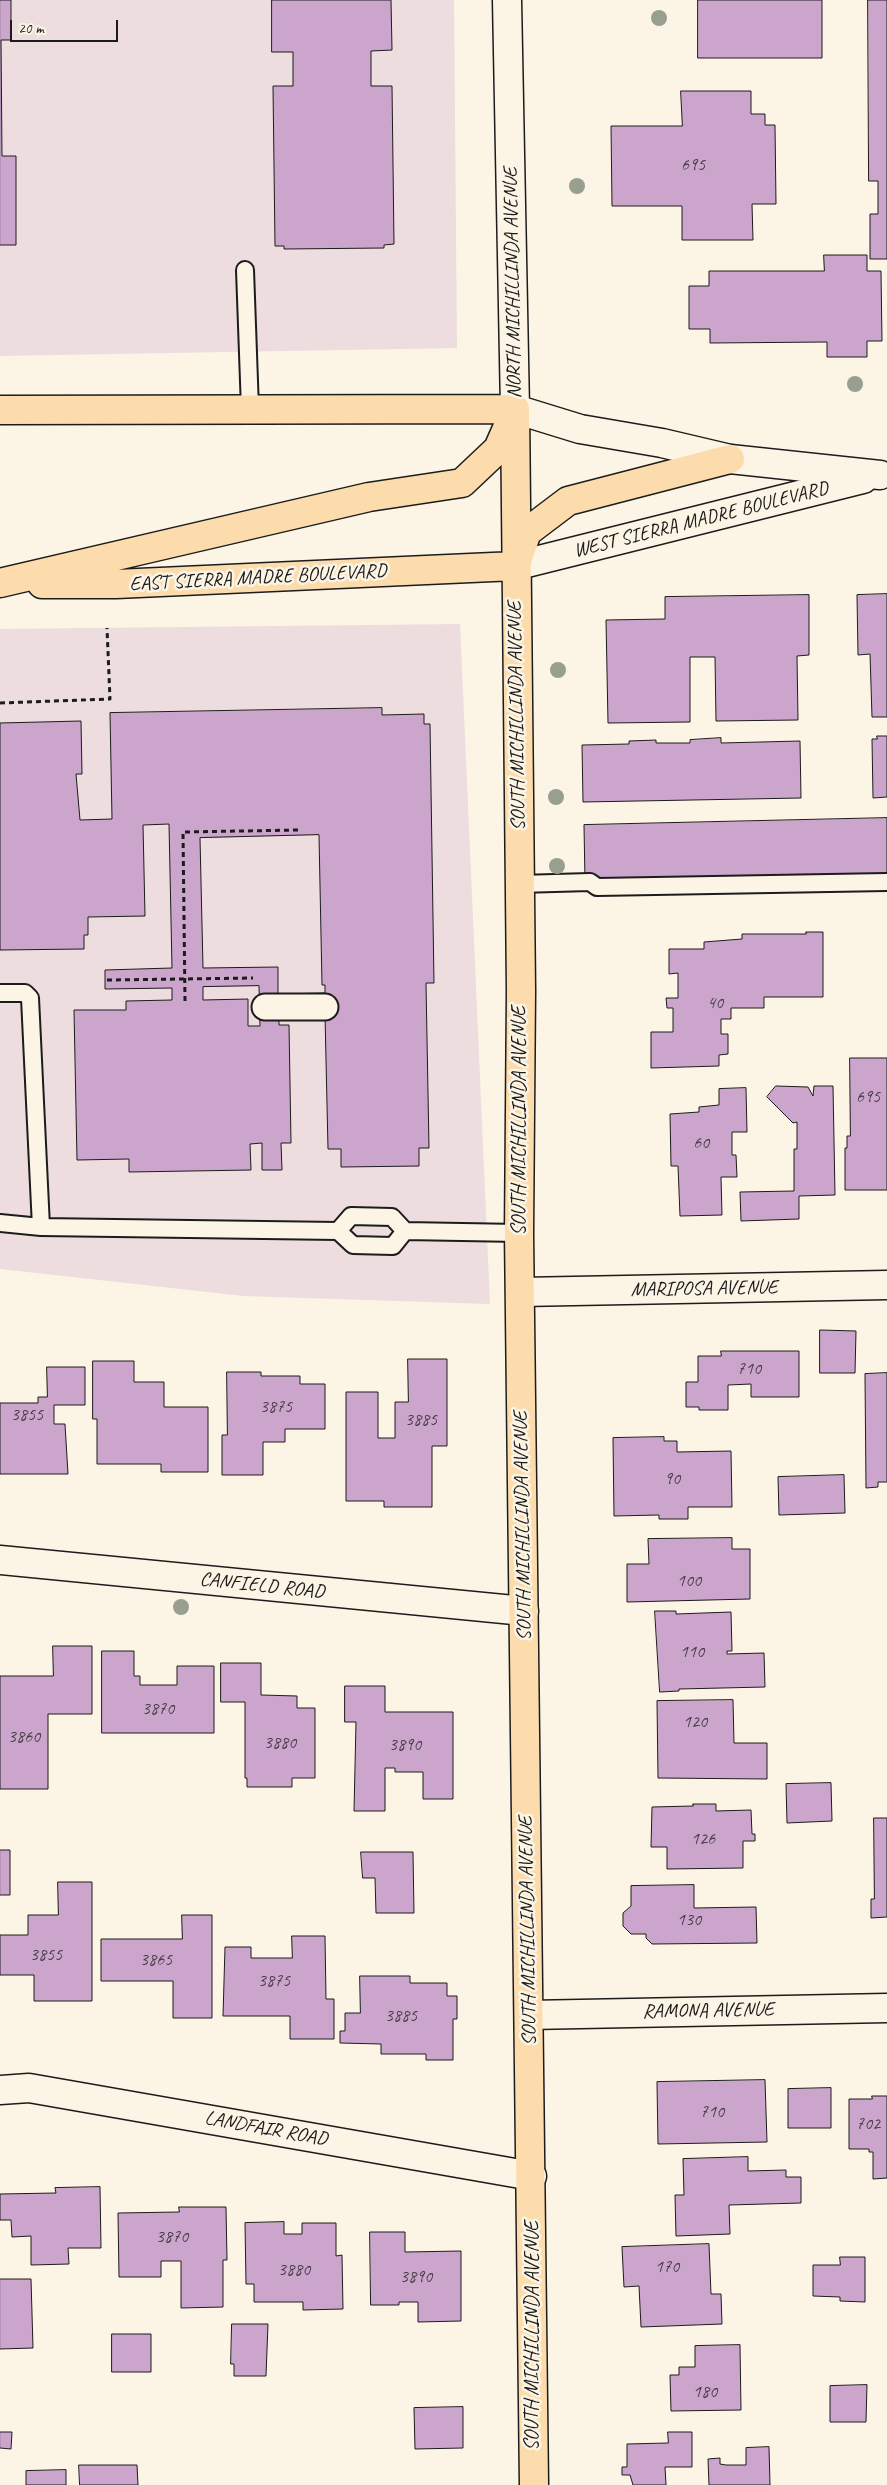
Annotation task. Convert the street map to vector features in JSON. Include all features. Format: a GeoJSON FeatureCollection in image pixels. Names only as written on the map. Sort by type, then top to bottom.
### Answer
{"type":"FeatureCollection","features":[{"type":"Feature","properties":{"kind":"main road"},"geometry":{"type":"LineString","coordinates":[[0,410],[515,409],[498,449],[462,483],[369,497],[0,584]]}},
{"type":"Feature","properties":{"kind":"main road","name":"NORTH MICHILLINDA AVENUE"},"geometry":{"type":"LineString","coordinates":[[515,409],[515,566]]}},
{"type":"Feature","properties":{"kind":"main road"},"geometry":{"type":"LineString","coordinates":[[515,566],[527,532],[563,504],[730,459]]}},
{"type":"Feature","properties":{"kind":"main road","name":"EAST SIERRA MADRE BOULEVARD"},"geometry":{"type":"LineString","coordinates":[[0,584],[116,584],[515,566]]}},
{"type":"Feature","properties":{"kind":"main road","name":"SOUTH MICHILLINDA AVENUE"},"geometry":{"type":"LineString","coordinates":[[515,566],[519,884],[519,1233],[532,2176],[534,2485]]}},
{"type":"Feature","properties":{"kind":"street","name":"NORTH MICHILLINDA AVENUE"},"geometry":{"type":"LineString","coordinates":[[507,0],[515,409]]}},
{"type":"Feature","properties":{"kind":"street"},"geometry":{"type":"LineString","coordinates":[[515,409],[580,429],[662,443],[730,459],[883,475]]}},
{"type":"Feature","properties":{"kind":"street","name":"WEST SIERRA MADRE BOULEVARD"},"geometry":{"type":"LineString","coordinates":[[515,566],[883,475]]}},
{"type":"Feature","properties":{"kind":"street"},"geometry":{"type":"LineString","coordinates":[[265,1007],[325,1007]]}},
{"type":"Feature","properties":{"kind":"street","name":"MARIPOSA AVENUE"},"geometry":{"type":"LineString","coordinates":[[521,1292],[887,1285]]}},
{"type":"Feature","properties":{"kind":"street","name":"CANFIELD ROAD"},"geometry":{"type":"LineString","coordinates":[[0,1560],[524,1611]]}},
{"type":"Feature","properties":{"kind":"street","name":"RAMONA AVENUE"},"geometry":{"type":"LineString","coordinates":[[529,2015],[887,2008]]}},
{"type":"Feature","properties":{"kind":"street","name":"LANDFAIR ROAD"},"geometry":{"type":"LineString","coordinates":[[0,2090],[29,2088],[532,2176]]}},
{"type":"Feature","properties":{"kind":"lane"},"geometry":{"type":"LineString","coordinates":[[245,270],[250,409]]}},
{"type":"Feature","properties":{"kind":"lane"},"geometry":{"type":"LineString","coordinates":[[519,884],[590,882],[597,887],[887,882]]}},
{"type":"Feature","properties":{"kind":"lane"},"geometry":{"type":"LineString","coordinates":[[0,993],[25,993],[30,998],[41,1227]]}},
{"type":"Feature","properties":{"kind":"lane"},"geometry":{"type":"LineString","coordinates":[[338,1231],[351,1216],[370,1216],[392,1217],[405,1231],[519,1233]]}},
{"type":"Feature","properties":{"kind":"lane"},"geometry":{"type":"LineString","coordinates":[[0,1224],[41,1227],[338,1231],[353,1245],[393,1246],[405,1231]]}},
{"type":"Feature","properties":{"kind":"path"},"geometry":{"type":"LineString","coordinates":[[0,703],[110,699],[107,628]]}},
{"type":"Feature","properties":{"kind":"path"},"geometry":{"type":"LineString","coordinates":[[185,1001],[182,832],[300,830]]}},
{"type":"Feature","properties":{"kind":"path"},"geometry":{"type":"LineString","coordinates":[[107,980],[265,977],[265,1007]]}},
{"type":"Feature","properties":{"kind":"shaded area"},"geometry":{"type":"Polygon","coordinates":[[[0,0],[454,0],[457,348],[0,356],[0,0]]]}},
{"type":"Feature","properties":{"kind":"shaded area"},"geometry":{"type":"Polygon","coordinates":[[[460,624],[490,1304],[243,1296],[0,1269],[0,629],[460,624]]]}},
{"type":"Feature","properties":{"kind":"building"},"geometry":{"type":"Polygon","coordinates":[[[0,0],[11,0],[11,40],[1,40],[2,156],[16,156],[16,245],[0,245],[0,0]]]}},
{"type":"Feature","properties":{"kind":"building"},"geometry":{"type":"Polygon","coordinates":[[[272,0],[391,0],[392,50],[371,51],[371,86],[392,86],[394,244],[384,245],[384,248],[284,249],[284,246],[275,246],[273,86],[293,86],[293,52],[272,52],[272,0]]]}},
{"type":"Feature","properties":{"kind":"building"},"geometry":{"type":"Polygon","coordinates":[[[698,0],[822,0],[822,58],[698,58],[698,0]]]}},
{"type":"Feature","properties":{"kind":"building"},"geometry":{"type":"Polygon","coordinates":[[[868,0],[887,0],[887,259],[870,259],[870,214],[878,214],[878,181],[869,181],[868,0]]]}},
{"type":"Feature","properties":{"kind":"building"},"geometry":{"type":"Polygon","coordinates":[[[681,91],[751,91],[751,114],[765,114],[765,125],[775,125],[776,204],[752,204],[753,240],[682,240],[682,206],[612,206],[611,126],[682,126],[681,91]]]}},
{"type":"Feature","properties":{"kind":"building"},"geometry":{"type":"Polygon","coordinates":[[[824,255],[867,255],[867,271],[881,271],[882,341],[867,341],[867,357],[827,357],[827,342],[710,343],[710,329],[689,329],[689,286],[709,286],[709,271],[824,271],[824,255]]]}},
{"type":"Feature","properties":{"kind":"building"},"geometry":{"type":"Polygon","coordinates":[[[887,594],[887,717],[872,717],[870,654],[858,655],[857,595],[887,594]]]}},
{"type":"Feature","properties":{"kind":"building"},"geometry":{"type":"Polygon","coordinates":[[[809,595],[809,655],[797,656],[798,720],[716,721],[715,657],[690,657],[690,722],[608,723],[606,620],[665,619],[665,597],[809,595]]]}},
{"type":"Feature","properties":{"kind":"building"},"geometry":{"type":"Polygon","coordinates":[[[382,708],[382,715],[424,714],[424,724],[430,724],[434,983],[426,983],[429,1148],[419,1148],[419,1166],[341,1167],[341,1149],[328,1149],[325,1015],[279,1016],[279,1025],[289,1025],[291,1143],[281,1143],[282,1170],[262,1170],[262,1143],[250,1144],[251,1170],[129,1172],[129,1159],[77,1160],[74,1010],[126,1010],[126,1001],[172,1000],[172,988],[105,989],[105,970],[172,968],[169,824],[143,825],[145,916],[88,917],[88,935],[84,935],[84,949],[0,950],[0,723],[81,721],[82,774],[76,774],[80,820],[112,819],[110,713],[382,708]],[[319,835],[200,838],[203,968],[278,967],[278,994],[325,993],[325,985],[322,985],[319,835]],[[259,986],[203,987],[203,1000],[248,999],[248,1026],[260,1026],[259,986]]]}},
{"type":"Feature","properties":{"kind":"building"},"geometry":{"type":"Polygon","coordinates":[[[877,736],[887,736],[887,797],[873,798],[872,739],[877,739],[877,736]]]}},
{"type":"Feature","properties":{"kind":"building"},"geometry":{"type":"Polygon","coordinates":[[[721,738],[721,743],[800,741],[801,798],[583,802],[582,745],[629,744],[629,741],[656,740],[656,743],[690,743],[690,740],[721,738]]]}},
{"type":"Feature","properties":{"kind":"building"},"geometry":{"type":"Polygon","coordinates":[[[887,818],[887,875],[585,882],[584,825],[887,818]]]}},
{"type":"Feature","properties":{"kind":"building"},"geometry":{"type":"Polygon","coordinates":[[[806,932],[823,932],[823,997],[764,997],[764,1008],[731,1008],[731,1019],[721,1019],[721,1034],[728,1034],[728,1054],[719,1055],[719,1066],[651,1068],[651,1032],[673,1032],[673,1008],[667,1008],[666,998],[678,998],[678,973],[669,974],[669,949],[704,949],[704,942],[742,939],[742,934],[806,934],[806,932]]]}},
{"type":"Feature","properties":{"kind":"building"},"geometry":{"type":"Polygon","coordinates":[[[850,1058],[887,1058],[887,1190],[845,1190],[845,1148],[847,1148],[847,1136],[850,1136],[850,1058]]]}},
{"type":"Feature","properties":{"kind":"building"},"geometry":{"type":"Polygon","coordinates":[[[776,1086],[808,1087],[813,1096],[814,1086],[833,1086],[835,1195],[799,1196],[799,1219],[741,1221],[740,1192],[794,1191],[794,1149],[797,1149],[797,1122],[793,1123],[767,1097],[776,1086]]]}},
{"type":"Feature","properties":{"kind":"building"},"geometry":{"type":"Polygon","coordinates":[[[746,1088],[747,1132],[732,1132],[732,1155],[736,1155],[737,1177],[721,1177],[722,1215],[680,1216],[678,1166],[671,1166],[670,1114],[699,1112],[699,1107],[719,1105],[719,1089],[746,1088]]]}},
{"type":"Feature","properties":{"kind":"building"},"geometry":{"type":"Polygon","coordinates":[[[820,1330],[856,1331],[855,1373],[820,1373],[820,1330]]]}},
{"type":"Feature","properties":{"kind":"building"},"geometry":{"type":"Polygon","coordinates":[[[721,1351],[799,1351],[799,1397],[751,1397],[751,1384],[728,1385],[728,1410],[699,1410],[699,1407],[686,1407],[686,1382],[698,1382],[698,1356],[721,1356],[721,1351]]]}},
{"type":"Feature","properties":{"kind":"building"},"geometry":{"type":"Polygon","coordinates":[[[408,1359],[447,1359],[447,1446],[432,1446],[432,1507],[384,1507],[384,1501],[346,1501],[346,1392],[378,1392],[378,1438],[395,1438],[395,1402],[408,1402],[408,1359]]]}},
{"type":"Feature","properties":{"kind":"building"},"geometry":{"type":"Polygon","coordinates":[[[93,1361],[134,1361],[134,1382],[164,1382],[164,1407],[208,1407],[208,1472],[161,1472],[161,1464],[97,1464],[97,1419],[93,1419],[93,1361]]]}},
{"type":"Feature","properties":{"kind":"building"},"geometry":{"type":"Polygon","coordinates":[[[47,1367],[85,1367],[85,1405],[54,1405],[54,1424],[65,1424],[68,1474],[0,1474],[0,1403],[38,1403],[38,1397],[47,1397],[47,1367]]]}},
{"type":"Feature","properties":{"kind":"building"},"geometry":{"type":"Polygon","coordinates":[[[227,1372],[261,1372],[261,1376],[300,1376],[300,1384],[325,1384],[325,1429],[285,1429],[285,1442],[263,1442],[263,1475],[222,1475],[222,1435],[227,1435],[227,1372]]]}},
{"type":"Feature","properties":{"kind":"building"},"geometry":{"type":"Polygon","coordinates":[[[887,1373],[887,1482],[878,1482],[878,1487],[866,1488],[865,1374],[887,1373]]]}},
{"type":"Feature","properties":{"kind":"building"},"geometry":{"type":"Polygon","coordinates":[[[664,1437],[664,1441],[677,1441],[677,1452],[731,1451],[732,1507],[688,1507],[688,1519],[659,1519],[659,1515],[614,1516],[613,1438],[664,1437]]]}},
{"type":"Feature","properties":{"kind":"building"},"geometry":{"type":"Polygon","coordinates":[[[844,1475],[845,1513],[779,1515],[778,1477],[844,1475]]]}},
{"type":"Feature","properties":{"kind":"building"},"geometry":{"type":"Polygon","coordinates":[[[732,1538],[732,1549],[750,1549],[750,1599],[627,1602],[627,1564],[649,1564],[648,1539],[732,1538]]]}},
{"type":"Feature","properties":{"kind":"building"},"geometry":{"type":"Polygon","coordinates":[[[655,1611],[676,1611],[676,1614],[731,1612],[732,1651],[727,1651],[727,1654],[764,1653],[765,1687],[679,1689],[679,1691],[660,1692],[655,1611]]]}},
{"type":"Feature","properties":{"kind":"building"},"geometry":{"type":"Polygon","coordinates":[[[53,1646],[92,1646],[92,1714],[48,1714],[48,1789],[0,1789],[0,1676],[53,1676],[53,1646]]]}},
{"type":"Feature","properties":{"kind":"building"},"geometry":{"type":"Polygon","coordinates":[[[102,1651],[134,1651],[134,1676],[140,1676],[140,1685],[177,1685],[177,1666],[214,1666],[214,1733],[102,1733],[102,1651]]]}},
{"type":"Feature","properties":{"kind":"building"},"geometry":{"type":"Polygon","coordinates":[[[221,1663],[261,1663],[261,1695],[297,1696],[297,1708],[315,1708],[315,1778],[292,1778],[292,1787],[247,1787],[247,1778],[245,1778],[245,1702],[221,1702],[221,1663]]]}},
{"type":"Feature","properties":{"kind":"building"},"geometry":{"type":"Polygon","coordinates":[[[345,1686],[385,1686],[385,1712],[453,1712],[453,1799],[423,1799],[423,1772],[395,1772],[395,1768],[385,1768],[385,1811],[354,1811],[356,1722],[345,1722],[345,1686]]]}},
{"type":"Feature","properties":{"kind":"building"},"geometry":{"type":"Polygon","coordinates":[[[733,1700],[734,1743],[767,1743],[767,1779],[658,1778],[657,1701],[733,1700]]]}},
{"type":"Feature","properties":{"kind":"building"},"geometry":{"type":"Polygon","coordinates":[[[831,1783],[832,1821],[787,1823],[786,1784],[831,1783]]]}},
{"type":"Feature","properties":{"kind":"building"},"geometry":{"type":"Polygon","coordinates":[[[693,1804],[716,1804],[716,1811],[751,1810],[752,1834],[755,1834],[755,1841],[743,1841],[743,1868],[667,1869],[667,1847],[651,1847],[652,1807],[693,1806],[693,1804]]]}},
{"type":"Feature","properties":{"kind":"building"},"geometry":{"type":"Polygon","coordinates":[[[874,1818],[887,1818],[887,1917],[871,1918],[871,1899],[874,1899],[874,1818]]]}},
{"type":"Feature","properties":{"kind":"building"},"geometry":{"type":"Polygon","coordinates":[[[0,1850],[10,1850],[10,1895],[0,1895],[0,1850]]]}},
{"type":"Feature","properties":{"kind":"building"},"geometry":{"type":"Polygon","coordinates":[[[361,1852],[413,1852],[414,1913],[376,1913],[375,1878],[363,1878],[361,1852]]]}},
{"type":"Feature","properties":{"kind":"building"},"geometry":{"type":"Polygon","coordinates":[[[58,1882],[92,1882],[92,2001],[34,2001],[34,1975],[0,1975],[0,1935],[28,1935],[28,1915],[58,1915],[58,1882]]]}},
{"type":"Feature","properties":{"kind":"building"},"geometry":{"type":"Polygon","coordinates":[[[694,1885],[694,1908],[756,1907],[757,1943],[652,1944],[646,1938],[646,1934],[631,1934],[623,1926],[623,1913],[631,1906],[631,1886],[694,1885]]]}},
{"type":"Feature","properties":{"kind":"building"},"geometry":{"type":"Polygon","coordinates":[[[182,1915],[212,1915],[212,2018],[173,2018],[173,1981],[101,1981],[101,1939],[182,1939],[182,1915]]]}},
{"type":"Feature","properties":{"kind":"building"},"geometry":{"type":"Polygon","coordinates":[[[292,1936],[325,1936],[326,1999],[334,1999],[334,2039],[290,2039],[290,2016],[223,2016],[225,1947],[251,1947],[251,1958],[292,1958],[292,1936]]]}},
{"type":"Feature","properties":{"kind":"building"},"geometry":{"type":"Polygon","coordinates":[[[360,1976],[410,1976],[410,1983],[447,1983],[447,1996],[457,1996],[457,2019],[453,2019],[453,2060],[426,2060],[426,2054],[381,2054],[381,2044],[340,2043],[340,2031],[345,2031],[345,2013],[360,2013],[360,1976]]]}},
{"type":"Feature","properties":{"kind":"building"},"geometry":{"type":"Polygon","coordinates":[[[765,2080],[767,2142],[658,2144],[657,2082],[765,2080]]]}},
{"type":"Feature","properties":{"kind":"building"},"geometry":{"type":"Polygon","coordinates":[[[831,2088],[831,2128],[788,2128],[788,2089],[831,2088]]]}},
{"type":"Feature","properties":{"kind":"building"},"geometry":{"type":"Polygon","coordinates":[[[872,2096],[887,2096],[887,2178],[873,2179],[873,2152],[869,2152],[869,2149],[849,2149],[849,2099],[872,2099],[872,2096]]]}},
{"type":"Feature","properties":{"kind":"building"},"geometry":{"type":"Polygon","coordinates":[[[748,2157],[748,2171],[786,2170],[786,2177],[801,2177],[801,2203],[729,2205],[730,2234],[676,2236],[675,2195],[684,2195],[683,2159],[748,2157]]]}},
{"type":"Feature","properties":{"kind":"building"},"geometry":{"type":"Polygon","coordinates":[[[100,2187],[101,2248],[68,2248],[69,2264],[31,2265],[31,2236],[12,2237],[11,2220],[0,2220],[0,2194],[56,2193],[55,2188],[100,2187]]]}},
{"type":"Feature","properties":{"kind":"building"},"geometry":{"type":"Polygon","coordinates":[[[179,2207],[226,2207],[227,2260],[223,2260],[223,2307],[181,2308],[181,2261],[161,2261],[161,2277],[119,2277],[118,2213],[179,2212],[179,2207]]]}},
{"type":"Feature","properties":{"kind":"building"},"geometry":{"type":"Polygon","coordinates":[[[284,2222],[284,2234],[302,2234],[302,2223],[336,2223],[336,2256],[342,2255],[343,2309],[303,2310],[303,2302],[254,2302],[254,2284],[246,2284],[245,2223],[284,2222]]]}},
{"type":"Feature","properties":{"kind":"building"},"geometry":{"type":"Polygon","coordinates":[[[370,2232],[405,2232],[405,2252],[461,2251],[461,2321],[418,2322],[418,2302],[399,2302],[399,2305],[371,2305],[370,2232]]]}},
{"type":"Feature","properties":{"kind":"building"},"geometry":{"type":"Polygon","coordinates":[[[709,2244],[711,2294],[721,2294],[722,2324],[641,2327],[639,2286],[624,2287],[622,2247],[709,2244]]]}},
{"type":"Feature","properties":{"kind":"building"},"geometry":{"type":"Polygon","coordinates":[[[840,2257],[865,2257],[865,2302],[840,2301],[840,2297],[813,2296],[813,2265],[840,2265],[840,2257]]]}},
{"type":"Feature","properties":{"kind":"building"},"geometry":{"type":"Polygon","coordinates":[[[0,2279],[31,2279],[33,2348],[0,2349],[0,2279]]]}},
{"type":"Feature","properties":{"kind":"building"},"geometry":{"type":"Polygon","coordinates":[[[232,2324],[268,2324],[266,2376],[234,2376],[234,2364],[231,2364],[232,2324]]]}},
{"type":"Feature","properties":{"kind":"building"},"geometry":{"type":"Polygon","coordinates":[[[112,2334],[151,2334],[151,2372],[112,2372],[112,2334]]]}},
{"type":"Feature","properties":{"kind":"building"},"geometry":{"type":"Polygon","coordinates":[[[740,2345],[741,2410],[671,2411],[670,2375],[679,2375],[679,2367],[695,2367],[695,2346],[740,2345]]]}},
{"type":"Feature","properties":{"kind":"building"},"geometry":{"type":"Polygon","coordinates":[[[867,2385],[866,2422],[830,2422],[830,2386],[867,2385]]]}},
{"type":"Feature","properties":{"kind":"building"},"geometry":{"type":"Polygon","coordinates":[[[463,2407],[463,2448],[415,2449],[414,2408],[463,2407]]]}},
{"type":"Feature","properties":{"kind":"building"},"geometry":{"type":"Polygon","coordinates":[[[0,2432],[12,2432],[11,2449],[0,2448],[0,2432]]]}},
{"type":"Feature","properties":{"kind":"building"},"geometry":{"type":"Polygon","coordinates":[[[668,2432],[692,2432],[692,2467],[665,2467],[666,2485],[633,2485],[630,2475],[622,2475],[622,2467],[627,2467],[627,2444],[668,2443],[668,2432]]]}},
{"type":"Feature","properties":{"kind":"building"},"geometry":{"type":"Polygon","coordinates":[[[769,2447],[770,2485],[709,2485],[708,2459],[720,2458],[720,2464],[726,2465],[746,2465],[746,2448],[769,2447]]]}},
{"type":"Feature","properties":{"kind":"building"},"geometry":{"type":"Polygon","coordinates":[[[79,2465],[137,2465],[138,2485],[80,2485],[79,2465]]]}},
{"type":"Feature","properties":{"kind":"building"},"geometry":{"type":"Polygon","coordinates":[[[66,2470],[66,2485],[26,2485],[26,2471],[66,2470]]]}}]}
